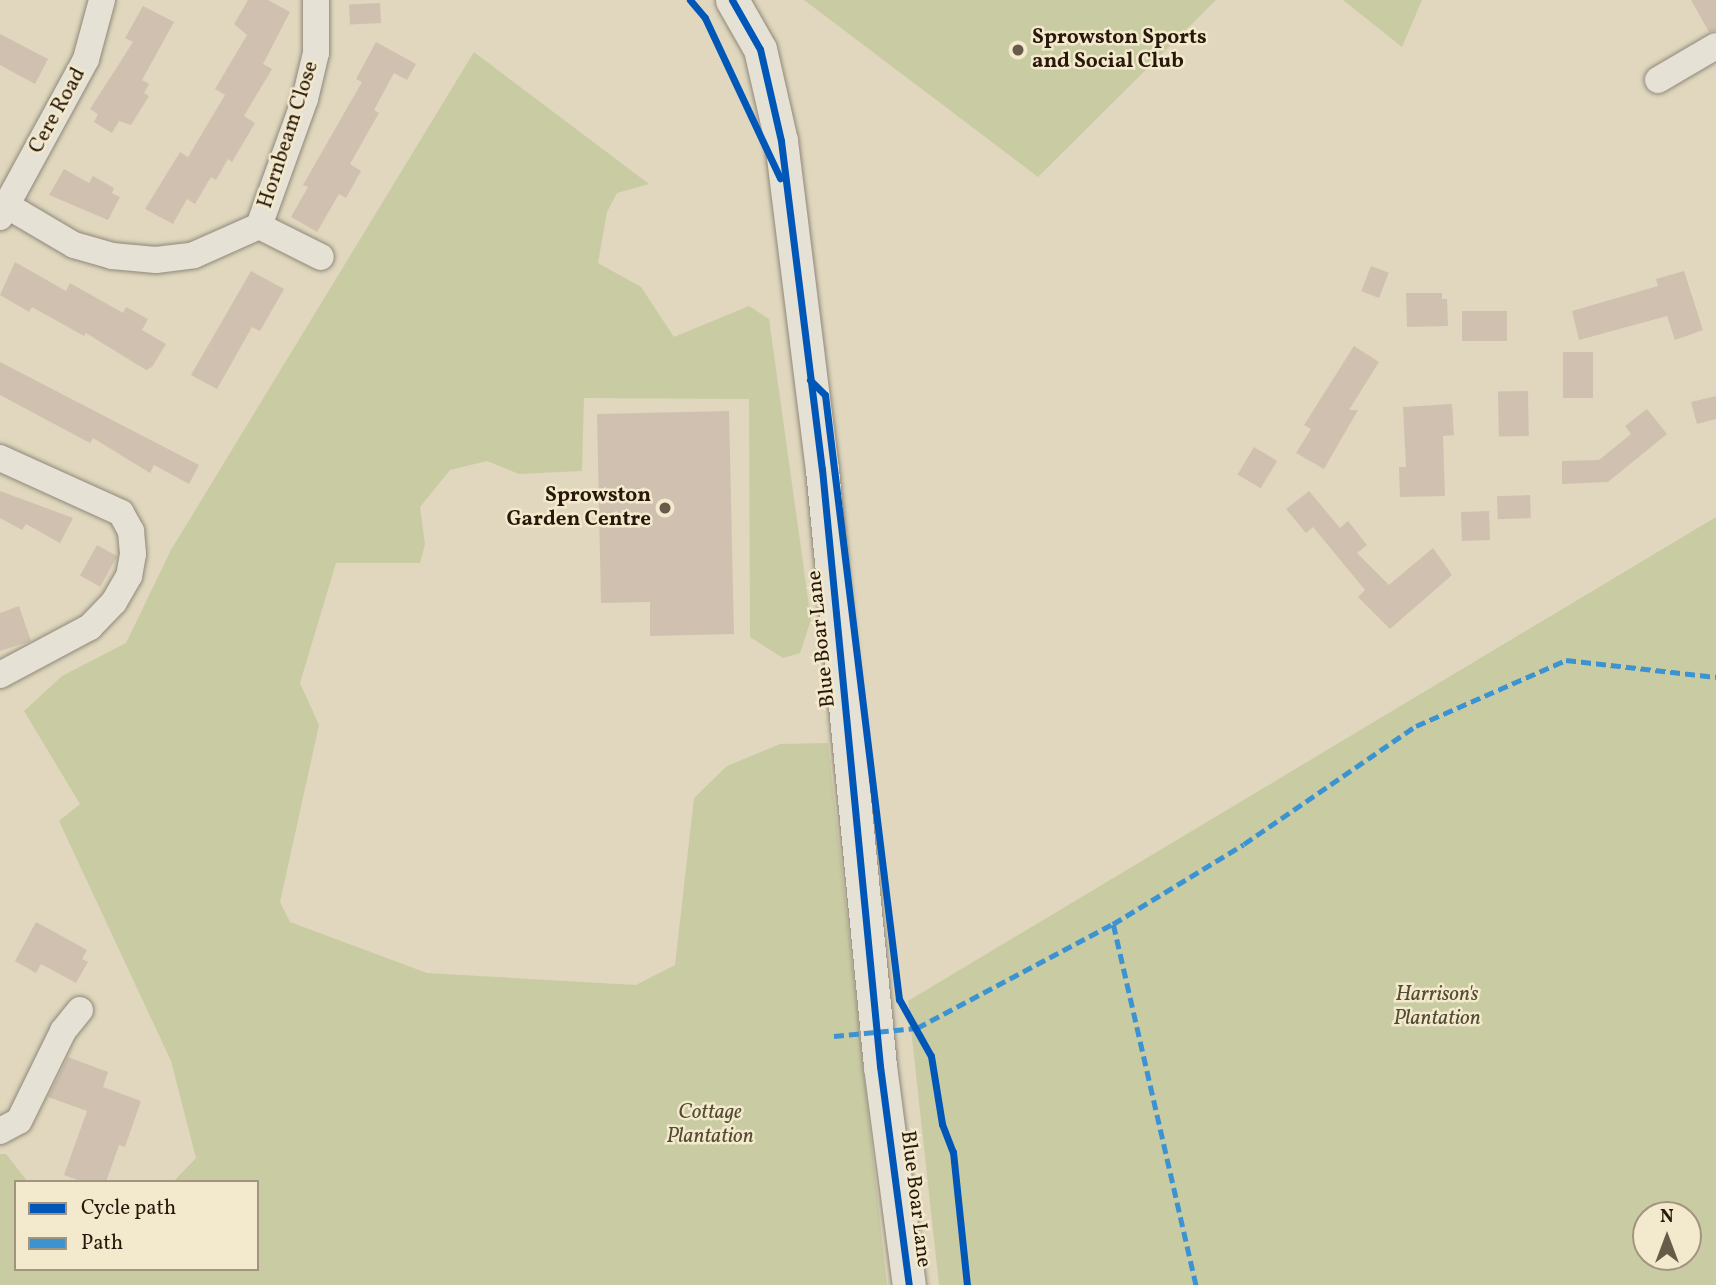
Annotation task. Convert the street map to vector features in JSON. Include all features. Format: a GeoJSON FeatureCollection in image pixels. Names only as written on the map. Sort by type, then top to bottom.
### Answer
{"type":"FeatureCollection","features":[{"type":"Feature","properties":{"kind":"street","name":"Cere Road"},"geometry":{"type":"LineString","coordinates":[[3,211],[86,59],[102,0]]}},
{"type":"Feature","properties":{"kind":"street","name":"Hornbeam Close"},"geometry":{"type":"LineString","coordinates":[[3,211],[74,245],[112,256],[145,259],[194,255],[258,226],[305,99],[316,53],[316,0]]}},
{"type":"Feature","properties":{"kind":"street","name":"Blue Boar Lane"},"geometry":{"type":"LineString","coordinates":[[732,0],[760,48],[781,141],[822,469],[880,1066],[909,1285]]}},
{"type":"Feature","properties":{"kind":"street"},"geometry":{"type":"LineString","coordinates":[[1658,80],[1716,46]]}},
{"type":"Feature","properties":{"kind":"street","name":"Hornbeam Close"},"geometry":{"type":"LineString","coordinates":[[258,226],[321,257]]}},
{"type":"Feature","properties":{"kind":"street"},"geometry":{"type":"LineString","coordinates":[[0,458],[121,513],[131,531],[133,554],[129,576],[90,627],[0,675]]}},
{"type":"Feature","properties":{"kind":"street"},"geometry":{"type":"LineString","coordinates":[[0,1132],[19,1121],[63,1031],[80,1010]]}},
{"type":"Feature","properties":{"kind":"green space","name":"Sprowston Sports and Social Club"},"geometry":{"type":"Polygon","coordinates":[[[804,0],[1216,0],[1038,177],[804,0]]]}},
{"type":"Feature","properties":{"kind":"green space"},"geometry":{"type":"Polygon","coordinates":[[[1343,0],[1422,0],[1402,47],[1343,0]]]}},
{"type":"Feature","properties":{"kind":"green space","name":"Cottage Plantation"},"geometry":{"type":"Polygon","coordinates":[[[474,52],[649,184],[617,193],[607,212],[598,263],[641,287],[674,337],[749,306],[769,319],[811,620],[800,653],[783,658],[750,637],[749,399],[584,398],[582,471],[519,474],[487,461],[450,470],[420,507],[425,544],[420,563],[336,563],[300,683],[319,725],[280,902],[290,922],[427,973],[636,985],[675,965],[694,798],[727,766],[780,744],[828,743],[887,1285],[0,1285],[0,1154],[6,1154],[26,1180],[14,1180],[14,1271],[259,1271],[259,1180],[175,1180],[196,1158],[171,1061],[59,821],[80,804],[24,711],[62,676],[126,643],[171,550],[474,52]]]}},
{"type":"Feature","properties":{"kind":"green space","name":"Harrison's Plantation"},"geometry":{"type":"Polygon","coordinates":[[[1716,517],[1716,1285],[939,1285],[908,1001],[1716,517]]]}},
{"type":"Feature","properties":{"kind":"building"},"geometry":{"type":"Polygon","coordinates":[[[248,0],[268,0],[290,12],[263,64],[272,69],[244,116],[255,123],[232,162],[228,159],[216,180],[211,177],[195,204],[187,199],[173,224],[145,209],[180,152],[188,157],[225,95],[215,89],[247,35],[234,24],[248,0]]]}},
{"type":"Feature","properties":{"kind":"building"},"geometry":{"type":"Polygon","coordinates":[[[1691,0],[1716,0],[1716,30],[1709,32],[1691,0]]]}},
{"type":"Feature","properties":{"kind":"building"},"geometry":{"type":"Polygon","coordinates":[[[380,3],[381,23],[350,25],[349,5],[380,3]]]}},
{"type":"Feature","properties":{"kind":"building"},"geometry":{"type":"Polygon","coordinates":[[[143,6],[174,22],[142,80],[149,84],[144,93],[149,96],[131,125],[119,121],[112,133],[94,122],[98,114],[90,109],[133,42],[125,38],[143,6]]]}},
{"type":"Feature","properties":{"kind":"building"},"geometry":{"type":"Polygon","coordinates":[[[0,34],[48,59],[35,84],[0,65],[0,34]]]}},
{"type":"Feature","properties":{"kind":"building"},"geometry":{"type":"Polygon","coordinates":[[[376,42],[416,64],[407,80],[394,73],[374,110],[379,113],[350,164],[361,171],[346,198],[339,194],[317,232],[291,217],[308,187],[303,185],[362,82],[356,79],[376,42]]]}},
{"type":"Feature","properties":{"kind":"building"},"geometry":{"type":"Polygon","coordinates":[[[64,169],[89,183],[93,176],[114,188],[112,193],[120,197],[108,220],[49,195],[64,169]]]}},
{"type":"Feature","properties":{"kind":"building"},"geometry":{"type":"Polygon","coordinates":[[[15,262],[66,291],[70,283],[123,313],[126,307],[148,319],[142,330],[166,344],[152,367],[146,370],[86,333],[84,336],[32,307],[29,312],[0,295],[15,262]]]}},
{"type":"Feature","properties":{"kind":"building"},"geometry":{"type":"Polygon","coordinates":[[[1371,266],[1389,273],[1379,298],[1361,291],[1371,266]]]}},
{"type":"Feature","properties":{"kind":"building"},"geometry":{"type":"Polygon","coordinates":[[[251,271],[284,289],[260,331],[252,327],[217,389],[191,375],[251,271]]]}},
{"type":"Feature","properties":{"kind":"building"},"geometry":{"type":"Polygon","coordinates":[[[1684,271],[1703,330],[1675,340],[1667,316],[1579,340],[1572,311],[1658,286],[1656,279],[1684,271]]]}},
{"type":"Feature","properties":{"kind":"building"},"geometry":{"type":"Polygon","coordinates":[[[1406,293],[1442,293],[1442,299],[1447,299],[1448,326],[1407,327],[1406,293]]]}},
{"type":"Feature","properties":{"kind":"building"},"geometry":{"type":"Polygon","coordinates":[[[1462,311],[1507,311],[1507,341],[1462,341],[1462,311]]]}},
{"type":"Feature","properties":{"kind":"building"},"geometry":{"type":"Polygon","coordinates":[[[1354,346],[1379,362],[1349,410],[1358,410],[1324,469],[1296,453],[1311,429],[1304,425],[1354,346]]]}},
{"type":"Feature","properties":{"kind":"building"},"geometry":{"type":"Polygon","coordinates":[[[1563,352],[1593,352],[1593,398],[1563,398],[1563,352]]]}},
{"type":"Feature","properties":{"kind":"building"},"geometry":{"type":"Polygon","coordinates":[[[0,362],[199,465],[189,484],[154,465],[150,473],[93,438],[90,443],[0,395],[0,362]]]}},
{"type":"Feature","properties":{"kind":"building"},"geometry":{"type":"Polygon","coordinates":[[[1528,391],[1529,436],[1499,437],[1498,392],[1528,391]]]}},
{"type":"Feature","properties":{"kind":"building"},"geometry":{"type":"Polygon","coordinates":[[[1716,396],[1716,419],[1697,424],[1691,402],[1716,396]]]}},
{"type":"Feature","properties":{"kind":"building"},"geometry":{"type":"Polygon","coordinates":[[[1452,404],[1454,435],[1443,436],[1445,496],[1400,497],[1399,467],[1406,467],[1403,407],[1452,404]]]}},
{"type":"Feature","properties":{"kind":"building"},"geometry":{"type":"Polygon","coordinates":[[[1647,409],[1667,434],[1608,482],[1562,484],[1562,461],[1599,460],[1631,434],[1625,426],[1647,409]]]}},
{"type":"Feature","properties":{"kind":"building","name":"Sprowston Garden Centre"},"geometry":{"type":"Polygon","coordinates":[[[729,411],[734,634],[650,636],[650,602],[601,603],[597,414],[729,411]]]}},
{"type":"Feature","properties":{"kind":"building"},"geometry":{"type":"Polygon","coordinates":[[[1254,447],[1277,461],[1261,488],[1238,474],[1254,447]]]}},
{"type":"Feature","properties":{"kind":"building"},"geometry":{"type":"Polygon","coordinates":[[[0,491],[73,518],[60,543],[26,524],[22,530],[0,518],[0,491]]]}},
{"type":"Feature","properties":{"kind":"building"},"geometry":{"type":"Polygon","coordinates":[[[1309,491],[1340,528],[1348,521],[1367,545],[1357,553],[1389,585],[1433,548],[1452,575],[1390,629],[1358,597],[1365,590],[1313,527],[1306,533],[1286,509],[1309,491]]]}},
{"type":"Feature","properties":{"kind":"building"},"geometry":{"type":"Polygon","coordinates":[[[1530,495],[1531,518],[1498,519],[1497,496],[1530,495]]]}},
{"type":"Feature","properties":{"kind":"building"},"geometry":{"type":"Polygon","coordinates":[[[1489,511],[1490,540],[1462,541],[1461,512],[1489,511]]]}},
{"type":"Feature","properties":{"kind":"building"},"geometry":{"type":"Polygon","coordinates":[[[97,545],[117,556],[100,587],[80,576],[97,545]]]}},
{"type":"Feature","properties":{"kind":"building"},"geometry":{"type":"Polygon","coordinates":[[[19,606],[31,641],[0,651],[0,613],[19,606]]]}},
{"type":"Feature","properties":{"kind":"building"},"geometry":{"type":"Polygon","coordinates":[[[36,922],[87,950],[82,959],[88,962],[76,983],[41,964],[36,973],[15,961],[36,922]]]}},
{"type":"Feature","properties":{"kind":"building"},"geometry":{"type":"Polygon","coordinates":[[[68,1057],[108,1072],[103,1087],[141,1101],[125,1147],[119,1145],[107,1180],[78,1180],[64,1175],[87,1111],[48,1097],[68,1057]]]}},
{"type":"Feature","properties":{"kind":"marked path"},"geometry":{"type":"LineString","coordinates":[[1196,1285],[1113,924],[1244,844],[1416,726],[1566,660],[1716,677]]}},
{"type":"Feature","properties":{"kind":"marked path"},"geometry":{"type":"LineString","coordinates":[[834,1036],[917,1028],[1113,924]]}},
{"type":"Feature","properties":{"kind":"cycle path"},"geometry":{"type":"LineString","coordinates":[[690,0],[705,18],[780,178]]}},
{"type":"Feature","properties":{"kind":"cycle path"},"geometry":{"type":"LineString","coordinates":[[732,0],[760,49],[781,141],[822,469],[880,1066],[909,1285]]}},
{"type":"Feature","properties":{"kind":"cycle path"},"geometry":{"type":"LineString","coordinates":[[810,380],[825,395],[899,999],[931,1056],[942,1124],[953,1152],[967,1285]]}},
{"type":"Feature","properties":{"kind":"place","name":"Sprowston Sports and Social Club"},"geometry":{"type":"Point","coordinates":[1018,50]}},
{"type":"Feature","properties":{"kind":"place","name":"Sprowston Garden Centre"},"geometry":{"type":"Point","coordinates":[665,508]}}]}
